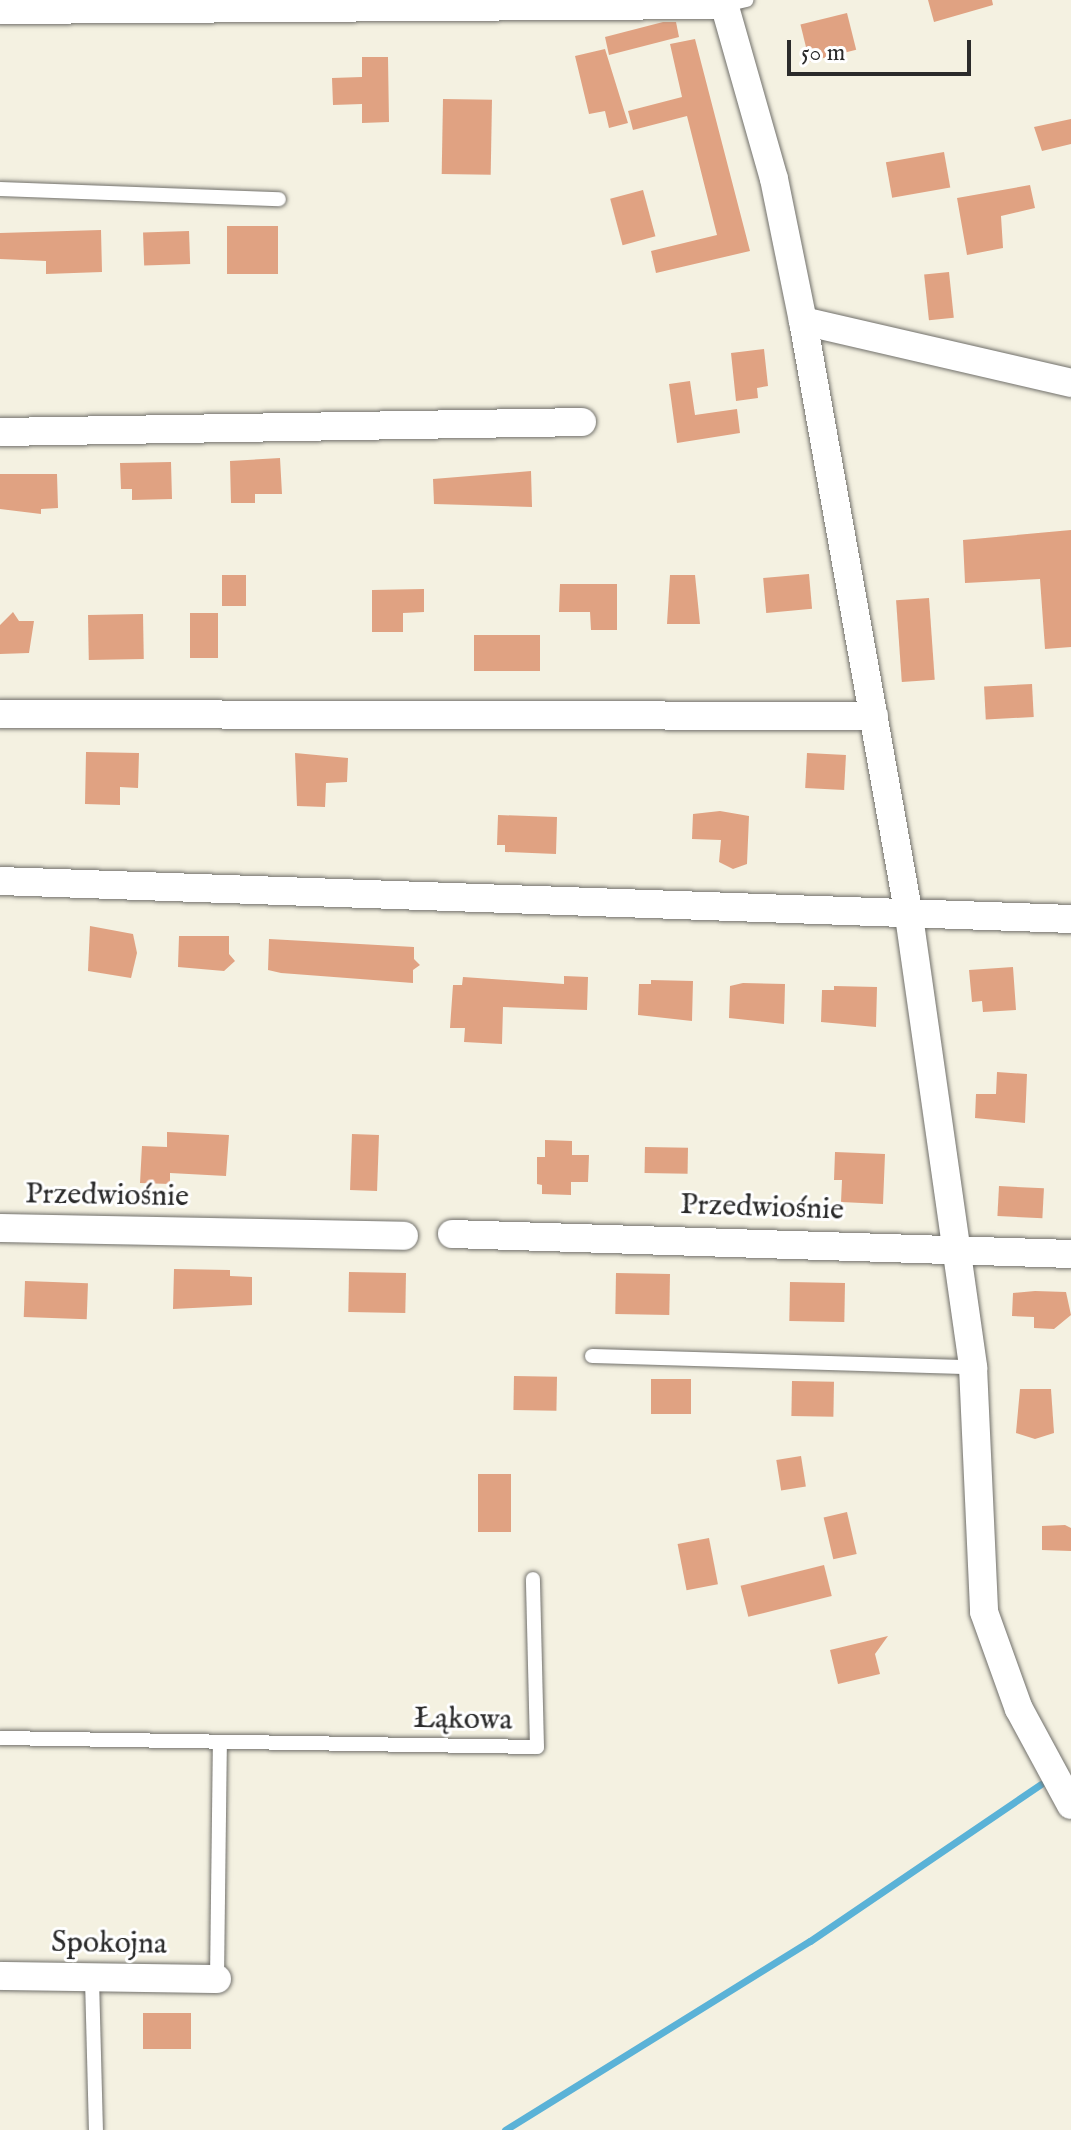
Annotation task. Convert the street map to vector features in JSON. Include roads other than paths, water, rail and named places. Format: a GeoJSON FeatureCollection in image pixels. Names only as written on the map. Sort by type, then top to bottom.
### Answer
{"type":"FeatureCollection","features":[{"type":"Feature","properties":{"kind":"street"},"geometry":{"type":"LineString","coordinates":[[0,10],[731,2],[774,179],[803,321],[909,916],[973,1367],[984,1612],[1019,1709],[1071,1805]]}},
{"type":"Feature","properties":{"kind":"street"},"geometry":{"type":"LineString","coordinates":[[803,321],[1071,383]]}},
{"type":"Feature","properties":{"kind":"street"},"geometry":{"type":"LineString","coordinates":[[0,432],[582,422]]}},
{"type":"Feature","properties":{"kind":"street"},"geometry":{"type":"LineString","coordinates":[[0,714],[874,716]]}},
{"type":"Feature","properties":{"kind":"street"},"geometry":{"type":"LineString","coordinates":[[0,881],[909,916],[1071,919]]}},
{"type":"Feature","properties":{"kind":"street","name":"Przedwiośnie"},"geometry":{"type":"LineString","coordinates":[[0,1228],[404,1236]]}},
{"type":"Feature","properties":{"kind":"street","name":"Przedwiośnie"},"geometry":{"type":"LineString","coordinates":[[452,1234],[1071,1254]]}},
{"type":"Feature","properties":{"kind":"street","name":"Spokojna"},"geometry":{"type":"LineString","coordinates":[[0,1976],[217,1979]]}},
{"type":"Feature","properties":{"kind":"lane"},"geometry":{"type":"LineString","coordinates":[[0,189],[279,199]]}},
{"type":"Feature","properties":{"kind":"lane"},"geometry":{"type":"LineString","coordinates":[[592,1356],[973,1367]]}},
{"type":"Feature","properties":{"kind":"lane","name":"Łąkowa"},"geometry":{"type":"LineString","coordinates":[[0,1738],[537,1747],[533,1579]]}},
{"type":"Feature","properties":{"kind":"lane"},"geometry":{"type":"LineString","coordinates":[[217,1979],[220,1743]]}},
{"type":"Feature","properties":{"kind":"lane"},"geometry":{"type":"LineString","coordinates":[[92,1979],[96,2130]]}},
{"type":"Feature","properties":{"kind":"waterway"},"geometry":{"type":"LineString","coordinates":[[505,2130],[810,1941],[1041,1784]]}}]}
